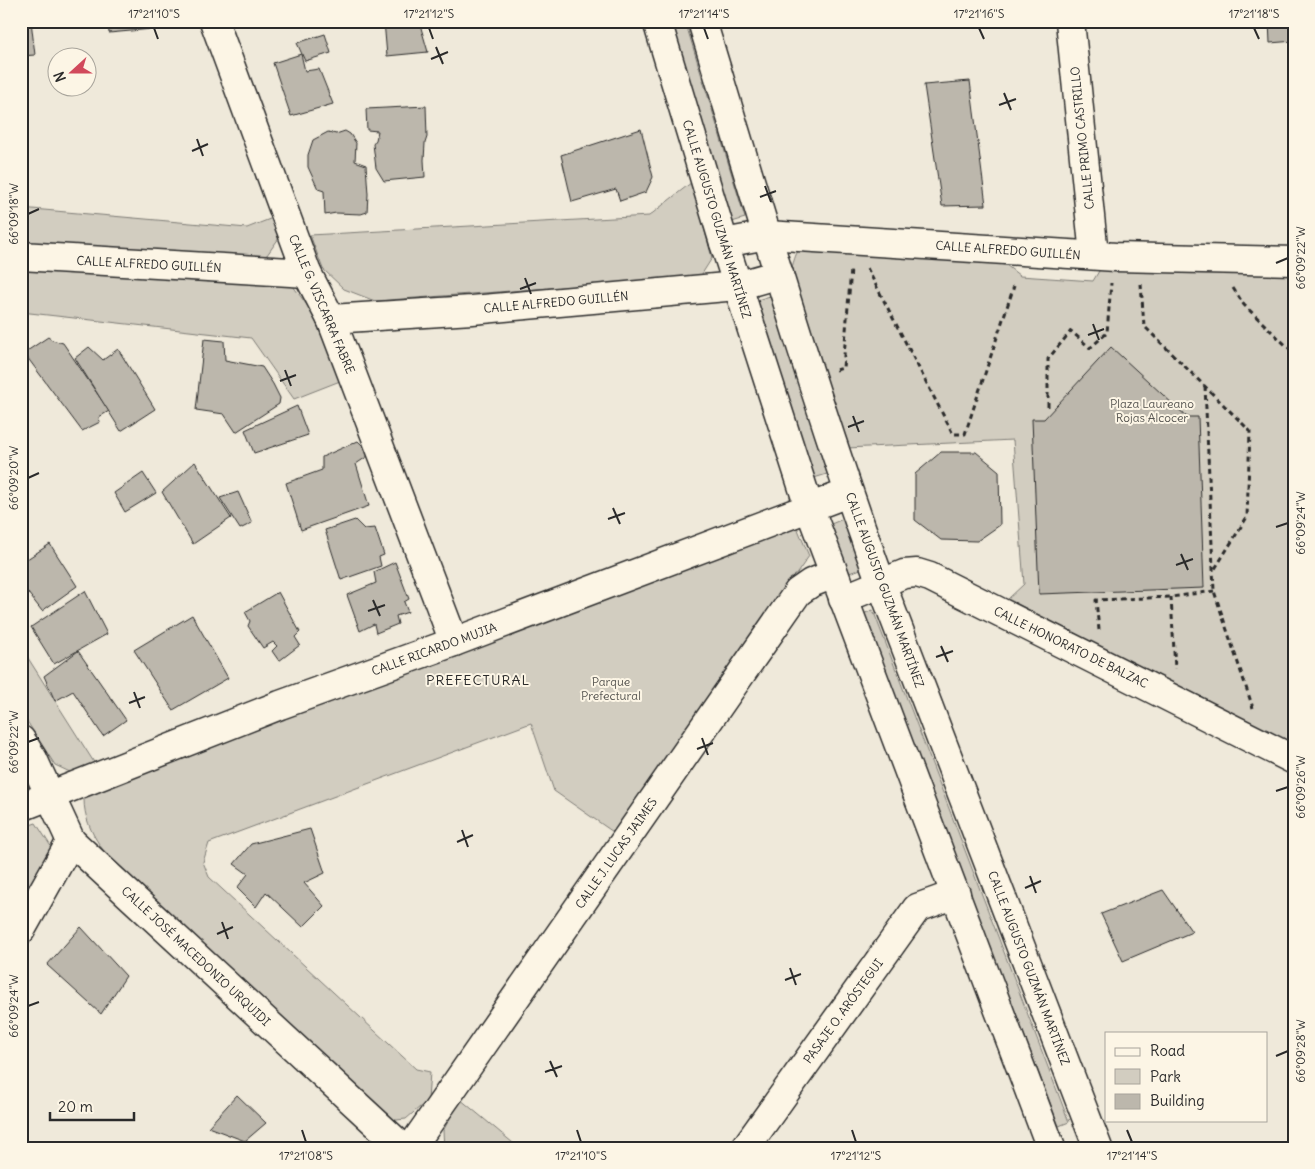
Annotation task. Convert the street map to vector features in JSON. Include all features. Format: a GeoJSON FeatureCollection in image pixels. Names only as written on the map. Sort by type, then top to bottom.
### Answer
{"type":"FeatureCollection","features":[{"type":"Feature","properties":{"kind":"street","name":"CALLE G. VISCARRA FABRE"},"geometry":{"type":"LineString","coordinates":[[214,21],[307,273],[332,319],[454,642]]}},
{"type":"Feature","properties":{"kind":"street","name":"CALLE AUGUSTO GUZMÁN MARTÍNEZ"},"geometry":{"type":"LineString","coordinates":[[657,21],[737,286],[809,507],[1051,1148]]}},
{"type":"Feature","properties":{"kind":"street","name":"CALLE AUGUSTO GUZMÁN MARTÍNEZ"},"geometry":{"type":"LineString","coordinates":[[702,21],[766,235],[848,493],[1098,1148]]}},
{"type":"Feature","properties":{"kind":"street","name":"CALLE PRIMO CASTRILLO"},"geometry":{"type":"LineString","coordinates":[[1070,21],[1103,265]]}},
{"type":"Feature","properties":{"kind":"street","name":"CALLE ALFREDO GUILLÉN"},"geometry":{"type":"LineString","coordinates":[[724,243],[766,235],[1103,265],[1294,261]]}},
{"type":"Feature","properties":{"kind":"street","name":"CALLE ALFREDO GUILLÉN"},"geometry":{"type":"LineString","coordinates":[[21,256],[307,273]]}},
{"type":"Feature","properties":{"kind":"street","name":"CALLE ALFREDO GUILLÉN"},"geometry":{"type":"LineString","coordinates":[[332,319],[472,310],[737,286],[779,274]]}},
{"type":"Feature","properties":{"kind":"street","name":"CALLE RICARDO MUJIA"},"geometry":{"type":"LineString","coordinates":[[21,806],[270,710],[848,493]]}},
{"type":"Feature","properties":{"kind":"street","name":"CALLE HONORATO DE BALZAC"},"geometry":{"type":"LineString","coordinates":[[843,599],[904,574],[917,573],[930,577],[1294,760]]}},
{"type":"Feature","properties":{"kind":"street","name":"CALLE J. LUCAS JAIMES"},"geometry":{"type":"LineString","coordinates":[[411,1148],[798,592],[812,583],[834,574]]}},
{"type":"Feature","properties":{"kind":"street","name":"CALLE JOSÉ MACEDONIO URQUIDI"},"geometry":{"type":"LineString","coordinates":[[21,740],[33,759],[71,841],[403,1148]]}},
{"type":"Feature","properties":{"kind":"street"},"geometry":{"type":"LineString","coordinates":[[21,930],[71,841]]}},
{"type":"Feature","properties":{"kind":"street","name":"PASAJE O. ARÓSTEGUI"},"geometry":{"type":"LineString","coordinates":[[746,1147],[917,908],[956,894]]}},
{"type":"Feature","properties":{"kind":"path"},"geometry":{"type":"LineString","coordinates":[[864,263],[953,434],[965,434],[1014,286]]}},
{"type":"Feature","properties":{"kind":"path"},"geometry":{"type":"LineString","coordinates":[[830,372],[843,368],[851,264]]}},
{"type":"Feature","properties":{"kind":"path"},"geometry":{"type":"LineString","coordinates":[[1048,407],[1048,359],[1071,331],[1090,348],[1107,333],[1103,265]]}},
{"type":"Feature","properties":{"kind":"path"},"geometry":{"type":"LineString","coordinates":[[1140,275],[1144,326],[1250,431],[1248,517],[1213,572]]}},
{"type":"Feature","properties":{"kind":"path"},"geometry":{"type":"LineString","coordinates":[[1231,285],[1244,306],[1294,353]]}},
{"type":"Feature","properties":{"kind":"path"},"geometry":{"type":"LineString","coordinates":[[1204,385],[1214,591],[1254,712]]}},
{"type":"Feature","properties":{"kind":"path"},"geometry":{"type":"LineString","coordinates":[[1099,632],[1096,600],[1171,597],[1214,591]]}},
{"type":"Feature","properties":{"kind":"path"},"geometry":{"type":"LineString","coordinates":[[1171,597],[1175,678]]}},
{"type":"Feature","properties":{"kind":"green space"},"geometry":{"type":"Polygon","coordinates":[[[672,21],[685,21],[745,218],[732,222],[672,21]]]}},
{"type":"Feature","properties":{"kind":"green space"},"geometry":{"type":"Polygon","coordinates":[[[692,182],[712,258],[700,277],[375,301],[344,289],[323,269],[310,235],[649,216],[692,182]]]}},
{"type":"Feature","properties":{"kind":"green space"},"geometry":{"type":"Polygon","coordinates":[[[21,208],[247,228],[275,217],[279,238],[267,255],[253,260],[21,244],[21,208]]]}},
{"type":"Feature","properties":{"kind":"green space","name":"Plaza Laureano Rojas Alcocer"},"geometry":{"type":"Polygon","coordinates":[[[810,241],[1006,265],[1020,276],[1093,281],[1102,266],[1294,273],[1294,746],[1008,599],[1024,584],[1013,440],[847,448],[791,270],[799,250],[810,241]]]}},
{"type":"Feature","properties":{"kind":"green space"},"geometry":{"type":"Polygon","coordinates":[[[21,268],[293,286],[312,312],[340,381],[294,399],[251,338],[21,312],[21,268]]]}},
{"type":"Feature","properties":{"kind":"green space"},"geometry":{"type":"Polygon","coordinates":[[[770,296],[827,474],[814,478],[757,300],[770,296]]]}},
{"type":"Feature","properties":{"kind":"green space"},"geometry":{"type":"Polygon","coordinates":[[[843,519],[861,569],[849,573],[831,524],[843,519]]]}},
{"type":"Feature","properties":{"kind":"green space","name":"Parque Prefectural"},"geometry":{"type":"Polygon","coordinates":[[[797,527],[809,556],[616,834],[554,791],[531,723],[209,843],[203,862],[209,877],[416,1069],[430,1072],[428,1100],[406,1119],[387,1121],[132,885],[100,846],[89,824],[85,812],[84,799],[97,788],[797,527]]]}},
{"type":"Feature","properties":{"kind":"green space"},"geometry":{"type":"Polygon","coordinates":[[[873,610],[1069,1122],[1059,1126],[863,614],[873,610]]]}},
{"type":"Feature","properties":{"kind":"green space"},"geometry":{"type":"Polygon","coordinates":[[[21,647],[97,767],[72,773],[55,765],[21,712],[21,647]]]}},
{"type":"Feature","properties":{"kind":"green space"},"geometry":{"type":"Polygon","coordinates":[[[36,823],[52,848],[21,909],[21,828],[36,823]]]}},
{"type":"Feature","properties":{"kind":"green space"},"geometry":{"type":"Polygon","coordinates":[[[460,1099],[519,1148],[444,1148],[443,1131],[460,1099]]]}},
{"type":"Feature","properties":{"kind":"building"},"geometry":{"type":"Polygon","coordinates":[[[21,21],[31,21],[35,55],[21,56],[21,21]]]}},
{"type":"Feature","properties":{"kind":"building"},"geometry":{"type":"Polygon","coordinates":[[[108,21],[177,21],[177,25],[109,30],[108,21]]]}},
{"type":"Feature","properties":{"kind":"building"},"geometry":{"type":"Polygon","coordinates":[[[108,21],[174,21],[174,27],[109,33],[108,21]]]}},
{"type":"Feature","properties":{"kind":"building"},"geometry":{"type":"Polygon","coordinates":[[[384,21],[419,21],[428,52],[387,56],[384,21]]]}},
{"type":"Feature","properties":{"kind":"building"},"geometry":{"type":"Polygon","coordinates":[[[1269,21],[1294,21],[1294,41],[1270,43],[1269,21]]]}},
{"type":"Feature","properties":{"kind":"building"},"geometry":{"type":"Polygon","coordinates":[[[325,34],[331,53],[305,61],[297,43],[325,34]]]}},
{"type":"Feature","properties":{"kind":"building"},"geometry":{"type":"Polygon","coordinates":[[[301,54],[305,71],[319,69],[333,104],[291,116],[273,63],[301,54]]]}},
{"type":"Feature","properties":{"kind":"building"},"geometry":{"type":"Polygon","coordinates":[[[970,81],[986,205],[942,206],[924,85],[970,81]]]}},
{"type":"Feature","properties":{"kind":"building"},"geometry":{"type":"Polygon","coordinates":[[[426,106],[425,177],[384,181],[376,168],[373,144],[378,131],[367,130],[366,109],[426,106]]]}},
{"type":"Feature","properties":{"kind":"building"},"geometry":{"type":"Polygon","coordinates":[[[641,129],[653,177],[646,192],[620,201],[616,189],[572,202],[561,155],[641,129]]]}},
{"type":"Feature","properties":{"kind":"building"},"geometry":{"type":"Polygon","coordinates":[[[345,131],[350,134],[356,143],[355,161],[366,165],[367,212],[361,214],[336,213],[325,215],[324,191],[318,189],[308,167],[308,155],[313,140],[328,132],[336,134],[345,131]]]}},
{"type":"Feature","properties":{"kind":"building"},"geometry":{"type":"Polygon","coordinates":[[[48,337],[63,343],[109,411],[99,417],[100,422],[82,431],[24,353],[48,337]]]}},
{"type":"Feature","properties":{"kind":"building"},"geometry":{"type":"Polygon","coordinates":[[[204,339],[224,341],[225,360],[262,367],[280,398],[279,404],[236,432],[224,414],[196,410],[204,339]]]}},
{"type":"Feature","properties":{"kind":"building"},"geometry":{"type":"Polygon","coordinates":[[[89,347],[103,360],[118,349],[155,409],[121,431],[75,358],[89,347]]]}},
{"type":"Feature","properties":{"kind":"building"},"geometry":{"type":"Polygon","coordinates":[[[1111,347],[1187,417],[1198,417],[1204,588],[1039,594],[1032,419],[1044,419],[1111,347]]]}},
{"type":"Feature","properties":{"kind":"building"},"geometry":{"type":"Polygon","coordinates":[[[297,406],[308,435],[254,453],[245,430],[297,406]]]}},
{"type":"Feature","properties":{"kind":"building"},"geometry":{"type":"Polygon","coordinates":[[[358,441],[371,454],[356,464],[369,506],[301,530],[286,483],[322,470],[322,457],[358,441]]]}},
{"type":"Feature","properties":{"kind":"building"},"geometry":{"type":"Polygon","coordinates":[[[941,452],[976,452],[999,471],[1000,525],[977,541],[941,540],[915,520],[915,474],[941,452]]]}},
{"type":"Feature","properties":{"kind":"building"},"geometry":{"type":"Polygon","coordinates":[[[195,462],[231,518],[193,544],[162,492],[195,462]]]}},
{"type":"Feature","properties":{"kind":"building"},"geometry":{"type":"Polygon","coordinates":[[[143,473],[156,493],[125,512],[114,493],[143,473]]]}},
{"type":"Feature","properties":{"kind":"building"},"geometry":{"type":"Polygon","coordinates":[[[238,492],[252,523],[240,529],[220,498],[238,492]]]}},
{"type":"Feature","properties":{"kind":"building"},"geometry":{"type":"Polygon","coordinates":[[[355,520],[364,529],[375,528],[384,555],[379,557],[381,566],[341,580],[325,530],[355,520]]]}},
{"type":"Feature","properties":{"kind":"building"},"geometry":{"type":"Polygon","coordinates":[[[50,544],[77,586],[42,611],[21,584],[21,563],[50,544]]]}},
{"type":"Feature","properties":{"kind":"building"},"geometry":{"type":"Polygon","coordinates":[[[395,562],[409,599],[404,602],[408,612],[396,616],[398,624],[376,633],[374,624],[360,631],[347,595],[376,583],[374,572],[395,562]]]}},
{"type":"Feature","properties":{"kind":"building"},"geometry":{"type":"Polygon","coordinates":[[[85,591],[107,634],[54,664],[31,627],[85,591]]]}},
{"type":"Feature","properties":{"kind":"building"},"geometry":{"type":"Polygon","coordinates":[[[278,592],[300,632],[295,637],[300,645],[279,661],[272,651],[277,646],[273,642],[263,648],[248,626],[250,621],[245,612],[278,592]]]}},
{"type":"Feature","properties":{"kind":"building"},"geometry":{"type":"Polygon","coordinates":[[[192,615],[228,678],[173,710],[134,650],[192,615]]]}},
{"type":"Feature","properties":{"kind":"building"},"geometry":{"type":"Polygon","coordinates":[[[78,651],[126,720],[103,736],[73,691],[55,701],[44,676],[78,651]]]}},
{"type":"Feature","properties":{"kind":"building"},"geometry":{"type":"Polygon","coordinates":[[[310,829],[325,873],[304,883],[324,906],[303,927],[266,892],[256,907],[237,888],[248,874],[234,864],[251,844],[310,829]]]}},
{"type":"Feature","properties":{"kind":"building"},"geometry":{"type":"Polygon","coordinates":[[[1163,890],[1192,932],[1123,961],[1101,914],[1163,890]]]}},
{"type":"Feature","properties":{"kind":"building"},"geometry":{"type":"Polygon","coordinates":[[[81,927],[126,976],[101,1014],[47,965],[81,927]]]}},
{"type":"Feature","properties":{"kind":"building"},"geometry":{"type":"Polygon","coordinates":[[[237,1095],[266,1123],[245,1141],[208,1127],[237,1095]]]}},
{"type":"Feature","properties":{"kind":"building"},"geometry":{"type":"Polygon","coordinates":[[[21,1138],[29,1143],[27,1148],[21,1148],[21,1138]]]}},
{"type":"Feature","properties":{"kind":"district","name":"PREFECTURAL"},"geometry":{"type":"Point","coordinates":[478,680]}}]}
